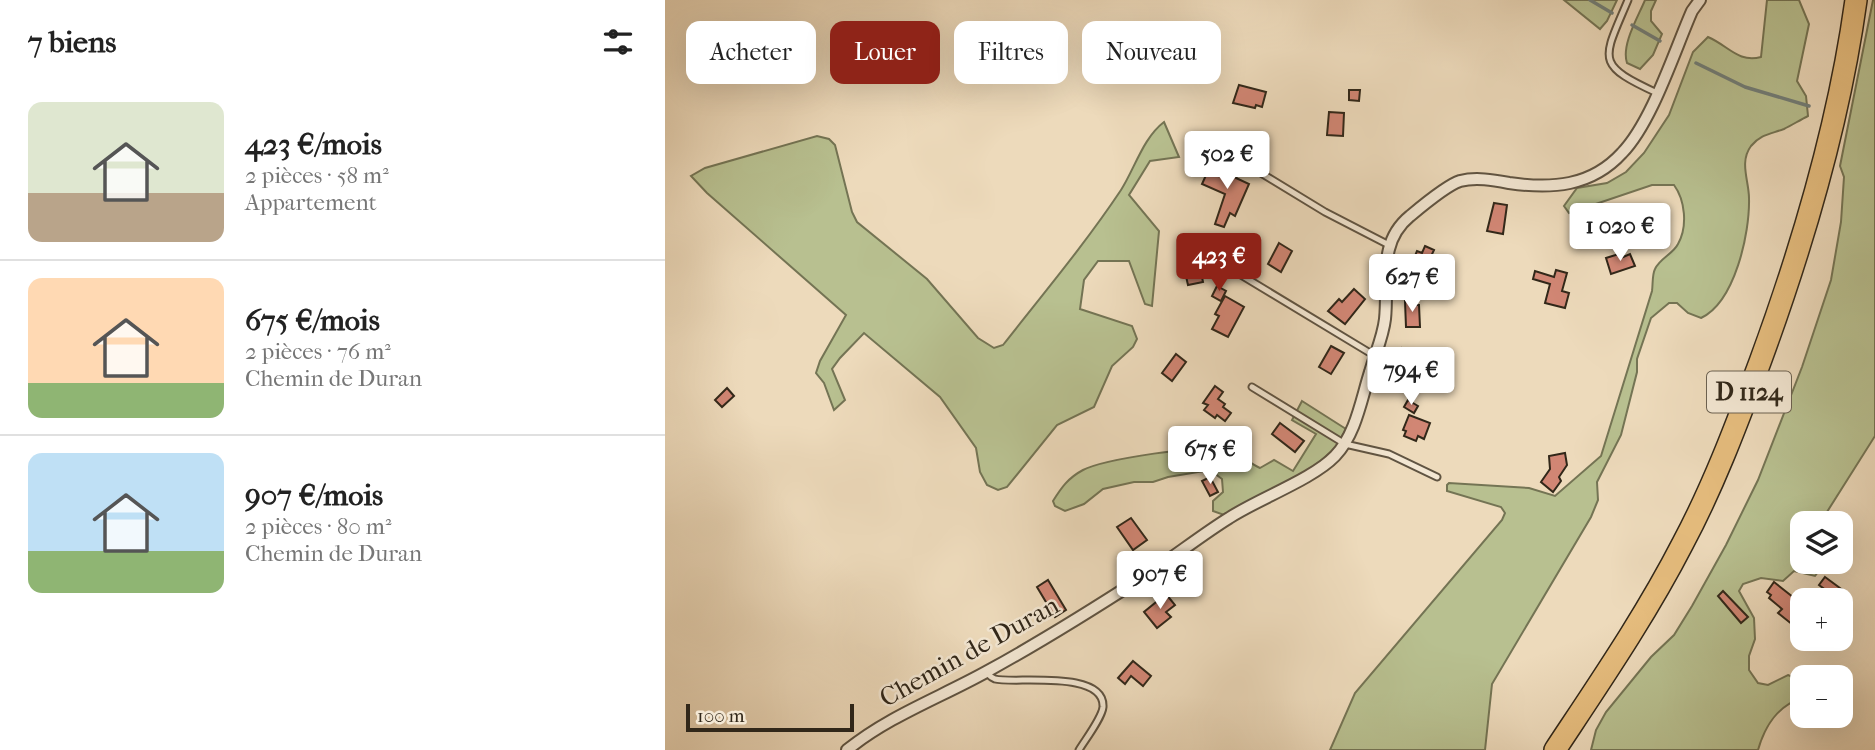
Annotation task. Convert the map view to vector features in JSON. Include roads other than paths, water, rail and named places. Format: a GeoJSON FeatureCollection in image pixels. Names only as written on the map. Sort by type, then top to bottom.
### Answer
{"type":"FeatureCollection","features":[{"type":"Feature","properties":{"kind":"highway","name":"D 1124"},"geometry":{"type":"LineString","coordinates":[[1556,750],[1626,641],[1684,542],[1734,432],[1791,276],[1807,223],[1829,144],[1856,0]]}},
{"type":"Feature","properties":{"kind":"street","name":"Chemin de Duran"},"geometry":{"type":"LineString","coordinates":[[847,750],[894,717],[986,672],[1143,577],[1231,517],[1333,459],[1345,444],[1375,356],[1385,319],[1385,266],[1395,231],[1409,217],[1457,182],[1488,180],[1538,187],[1557,186],[1592,176],[1623,153],[1634,138],[1657,93],[1692,11],[1700,0]]}},
{"type":"Feature","properties":{"kind":"lane"},"geometry":{"type":"LineString","coordinates":[[1628,0],[1613,35],[1608,59],[1613,69],[1624,78],[1657,93]]}},
{"type":"Feature","properties":{"kind":"lane"},"geometry":{"type":"LineString","coordinates":[[1256,170],[1325,212],[1389,245]]}},
{"type":"Feature","properties":{"kind":"lane"},"geometry":{"type":"LineString","coordinates":[[1236,272],[1375,356]]}},
{"type":"Feature","properties":{"kind":"lane"},"geometry":{"type":"LineString","coordinates":[[1252,387],[1345,444],[1389,454],[1437,477]]}},
{"type":"Feature","properties":{"kind":"lane"},"geometry":{"type":"LineString","coordinates":[[986,672],[995,679],[1054,679],[1087,687],[1097,693],[1102,701],[1101,712],[1079,750]]}},
{"type":"Feature","properties":{"kind":"waterway"},"geometry":{"type":"LineString","coordinates":[[1590,0],[1612,13]]}},
{"type":"Feature","properties":{"kind":"waterway"},"geometry":{"type":"LineString","coordinates":[[1632,25],[1660,41]]}},
{"type":"Feature","properties":{"kind":"waterway"},"geometry":{"type":"LineString","coordinates":[[1696,63],[1745,87],[1809,106]]}}]}
